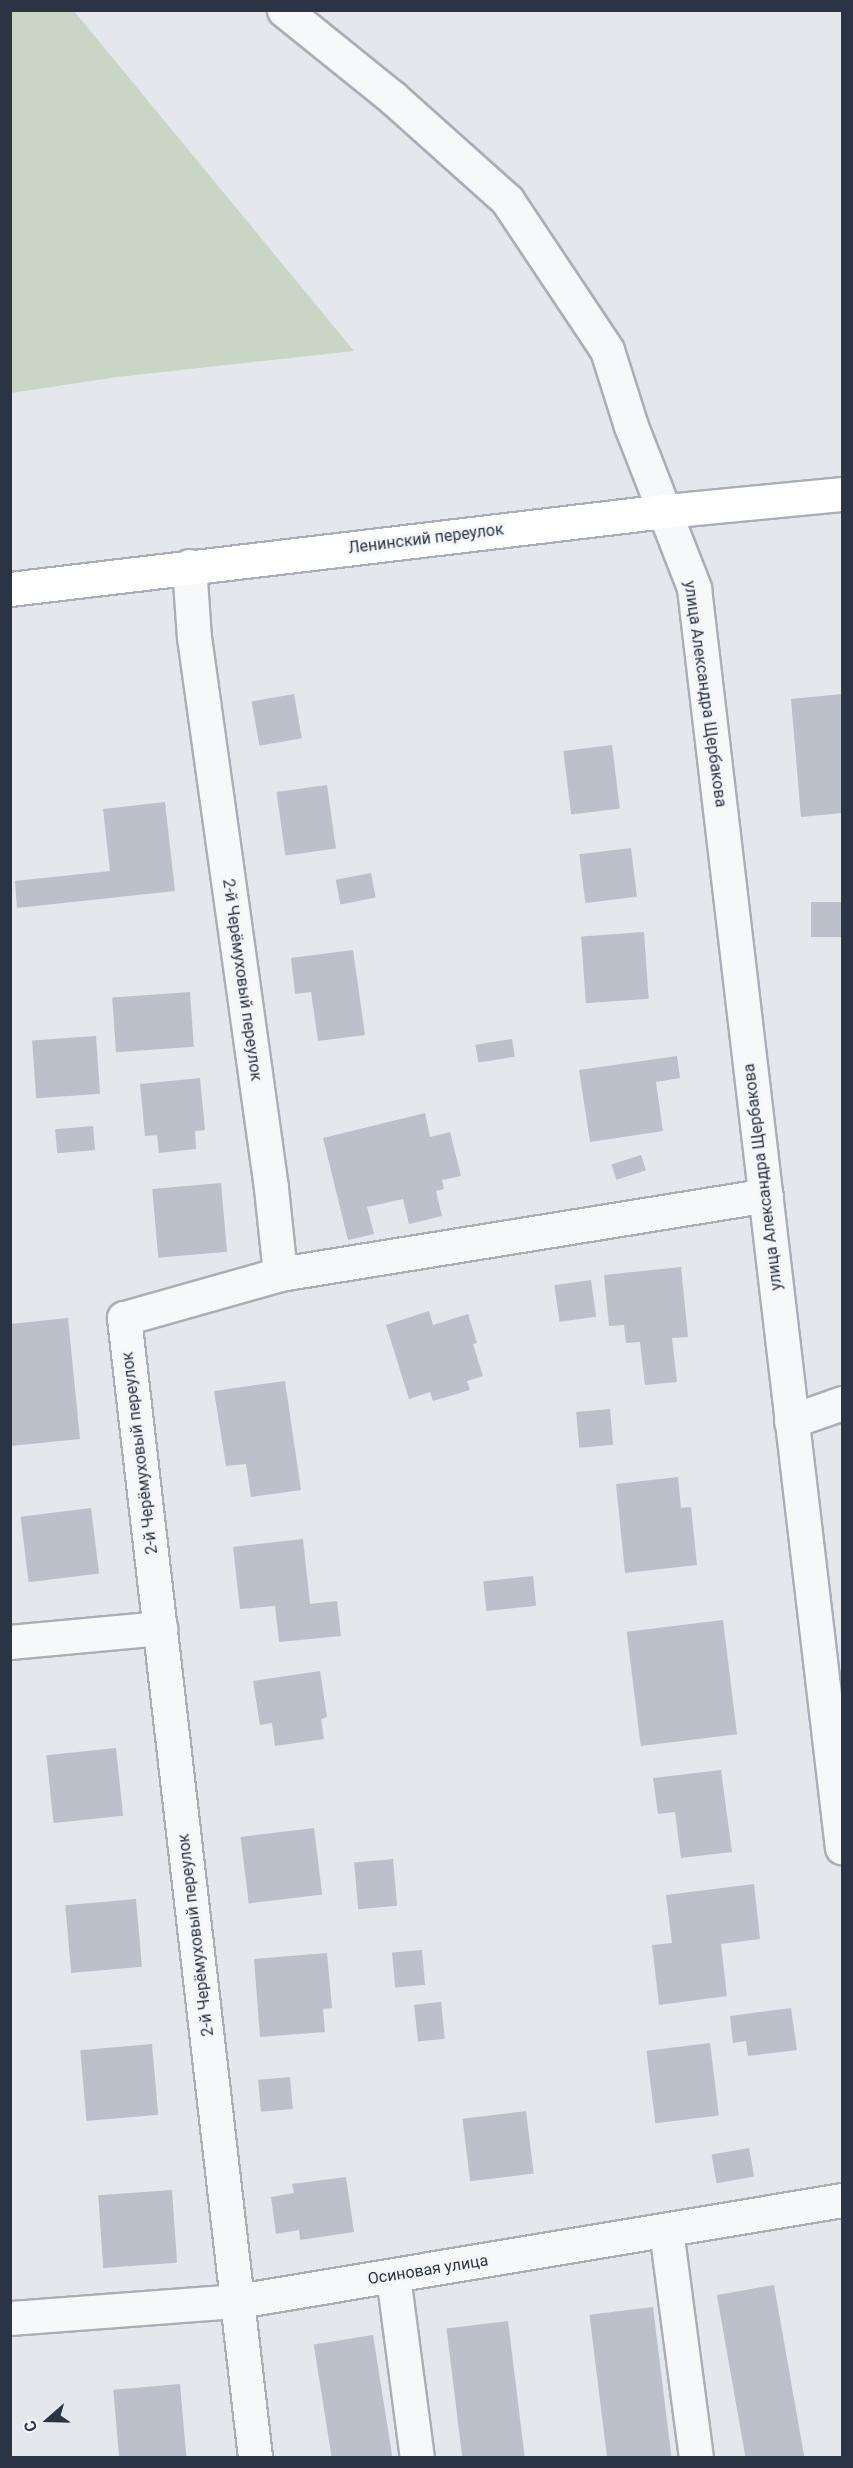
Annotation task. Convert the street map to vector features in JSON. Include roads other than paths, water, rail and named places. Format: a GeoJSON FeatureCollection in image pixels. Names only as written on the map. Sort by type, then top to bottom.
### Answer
{"type":"FeatureCollection","features":[{"type":"Feature","properties":{"kind":"main road","name":"Ленинский переулок"},"geometry":{"type":"LineString","coordinates":[[10,589],[189,566],[843,494]]}},
{"type":"Feature","properties":{"kind":"street","name":"улица Александра Щербакова"},"geometry":{"type":"LineString","coordinates":[[284,10],[393,98],[507,200],[607,350],[631,426],[694,588],[843,1846]]}},
{"type":"Feature","properties":{"kind":"street","name":"2-й Черёмуховый переулок"},"geometry":{"type":"LineString","coordinates":[[189,566],[194,637],[271,1188],[280,1274],[124,1318],[255,2457]]}},
{"type":"Feature","properties":{"kind":"street"},"geometry":{"type":"LineString","coordinates":[[280,1274],[766,1195]]}},
{"type":"Feature","properties":{"kind":"street"},"geometry":{"type":"LineString","coordinates":[[791,1421],[843,1403]]}},
{"type":"Feature","properties":{"kind":"street"},"geometry":{"type":"LineString","coordinates":[[10,1642],[160,1628]]}},
{"type":"Feature","properties":{"kind":"street","name":"Осиновая улица"},"geometry":{"type":"LineString","coordinates":[[10,2318],[238,2301],[843,2200]]}},
{"type":"Feature","properties":{"kind":"street"},"geometry":{"type":"LineString","coordinates":[[666,2230],[696,2457]]}},
{"type":"Feature","properties":{"kind":"street"},"geometry":{"type":"LineString","coordinates":[[393,2276],[417,2457]]}}]}
